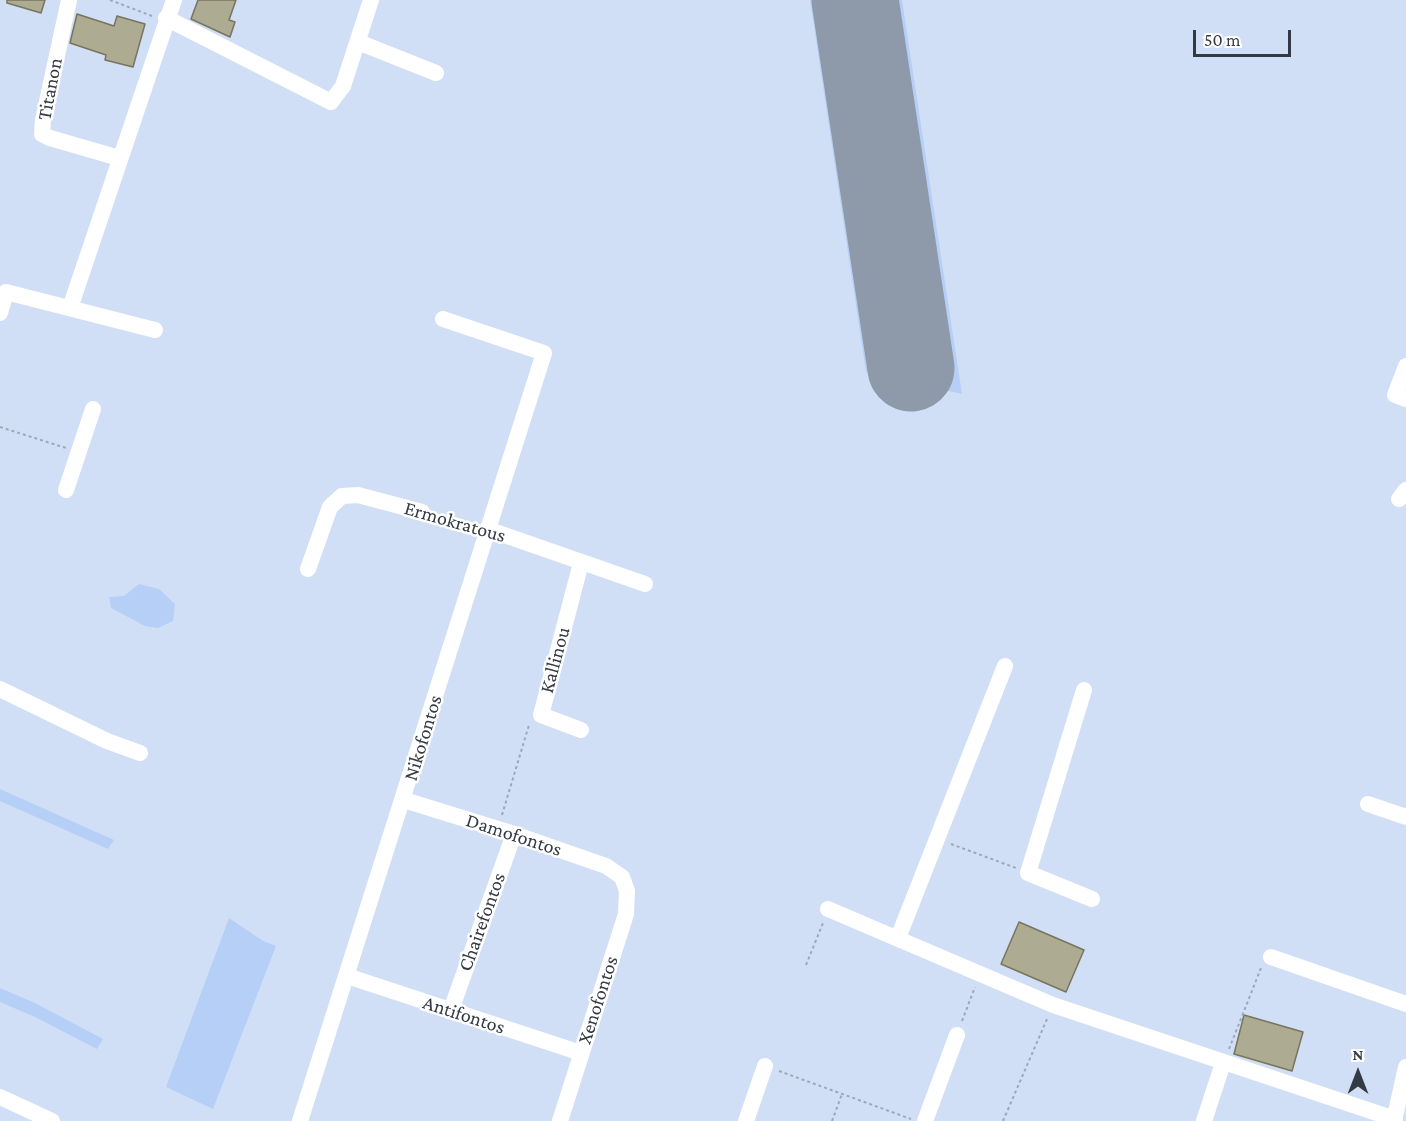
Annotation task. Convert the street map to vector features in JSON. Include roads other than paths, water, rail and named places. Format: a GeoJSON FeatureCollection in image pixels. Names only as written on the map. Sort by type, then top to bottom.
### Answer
{"type":"FeatureCollection","features":[{"type":"Feature","properties":{"kind":"street","name":"Titanon"},"geometry":{"type":"LineString","coordinates":[[69,0],[42,134],[120,158]]}},
{"type":"Feature","properties":{"kind":"street"},"geometry":{"type":"LineString","coordinates":[[70,308],[174,0]]}},
{"type":"Feature","properties":{"kind":"street"},"geometry":{"type":"LineString","coordinates":[[166,20],[331,102],[343,86],[371,0]]}},
{"type":"Feature","properties":{"kind":"street"},"geometry":{"type":"LineString","coordinates":[[358,42],[436,73]]}},
{"type":"Feature","properties":{"kind":"street"},"geometry":{"type":"LineString","coordinates":[[0,313],[6,292],[155,330]]}},
{"type":"Feature","properties":{"kind":"street","name":"Nikofontos"},"geometry":{"type":"LineString","coordinates":[[300,1121],[404,800],[544,353],[443,319]]}},
{"type":"Feature","properties":{"kind":"street"},"geometry":{"type":"LineString","coordinates":[[1406,366],[1395,395],[1406,399]]}},
{"type":"Feature","properties":{"kind":"street"},"geometry":{"type":"LineString","coordinates":[[66,490],[93,410]]}},
{"type":"Feature","properties":{"kind":"street","name":"Ermokratous"},"geometry":{"type":"LineString","coordinates":[[308,569],[330,507],[342,496],[358,495],[422,512]]}},
{"type":"Feature","properties":{"kind":"street","name":"Ermokratous"},"geometry":{"type":"LineString","coordinates":[[487,530],[645,584]]}},
{"type":"Feature","properties":{"kind":"street","name":"Kallinou"},"geometry":{"type":"LineString","coordinates":[[581,730],[541,715],[582,563]]}},
{"type":"Feature","properties":{"kind":"street"},"geometry":{"type":"LineString","coordinates":[[898,938],[1005,666]]}},
{"type":"Feature","properties":{"kind":"street"},"geometry":{"type":"LineString","coordinates":[[0,689],[107,741],[140,753]]}},
{"type":"Feature","properties":{"kind":"street"},"geometry":{"type":"LineString","coordinates":[[1084,690],[1028,873],[1092,899]]}},
{"type":"Feature","properties":{"kind":"street","name":"Damofontos"},"geometry":{"type":"LineString","coordinates":[[404,800],[506,831],[606,866],[622,877]]}},
{"type":"Feature","properties":{"kind":"street"},"geometry":{"type":"LineString","coordinates":[[1368,804],[1406,818]]}},
{"type":"Feature","properties":{"kind":"street","name":"Chairefontos"},"geometry":{"type":"LineString","coordinates":[[451,1011],[506,831]]}},
{"type":"Feature","properties":{"kind":"street","name":"Xenofontos"},"geometry":{"type":"LineString","coordinates":[[560,1121],[626,914],[627,891],[622,877]]}},
{"type":"Feature","properties":{"kind":"street"},"geometry":{"type":"LineString","coordinates":[[828,909],[1053,1005],[1394,1120],[1406,1067]]}},
{"type":"Feature","properties":{"kind":"street"},"geometry":{"type":"LineString","coordinates":[[1271,957],[1406,1004]]}},
{"type":"Feature","properties":{"kind":"street","name":"Antifontos"},"geometry":{"type":"LineString","coordinates":[[347,976],[582,1053]]}},
{"type":"Feature","properties":{"kind":"street"},"geometry":{"type":"LineString","coordinates":[[925,1121],[957,1035]]}},
{"type":"Feature","properties":{"kind":"street"},"geometry":{"type":"LineString","coordinates":[[1204,1121],[1223,1063]]}},
{"type":"Feature","properties":{"kind":"street"},"geometry":{"type":"LineString","coordinates":[[746,1121],[765,1066]]}},
{"type":"Feature","properties":{"kind":"street"},"geometry":{"type":"LineString","coordinates":[[0,1097],[52,1121]]}}]}
